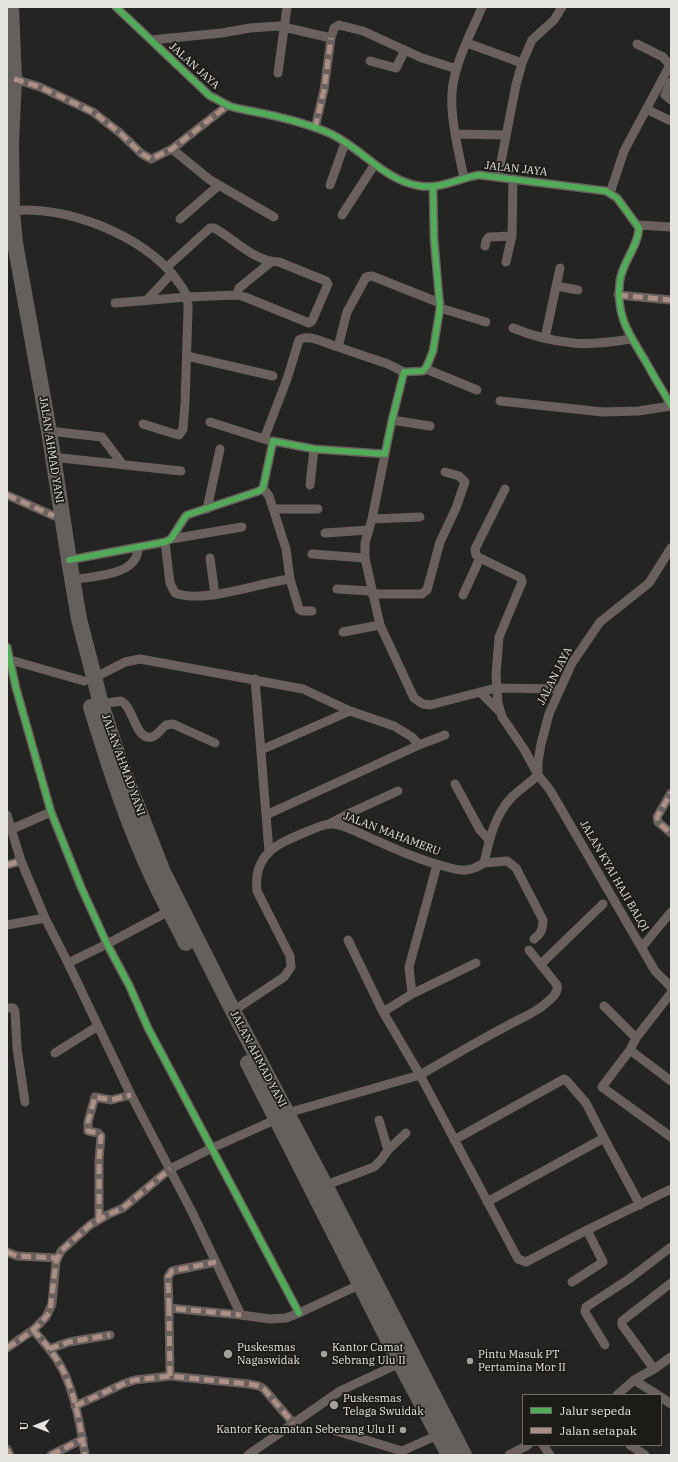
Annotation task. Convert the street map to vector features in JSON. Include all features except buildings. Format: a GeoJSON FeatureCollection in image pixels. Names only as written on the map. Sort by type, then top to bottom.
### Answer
{"type":"FeatureCollection","features":[{"type":"Feature","properties":{"kind":"highway","name":"JALAN AHMAD YANI"},"geometry":{"type":"LineString","coordinates":[[7,39],[11,7]]}},
{"type":"Feature","properties":{"kind":"highway","name":"JALAN AHMAD YANI"},"geometry":{"type":"LineString","coordinates":[[11,7],[10,78],[12,211],[18,257],[49,431],[68,560],[101,739],[121,799],[139,845],[169,910],[282,1116],[326,1186],[464,1455]]}},
{"type":"Feature","properties":{"kind":"highway","name":"JALAN AHMAD YANI"},"geometry":{"type":"LineString","coordinates":[[7,241],[69,612],[89,679],[102,704],[122,768],[163,872],[233,1011],[361,1284],[400,1363],[449,1455]]}},
{"type":"Feature","properties":{"kind":"street","name":"JALAN JAYA"},"geometry":{"type":"LineString","coordinates":[[116,7],[210,96],[228,105],[296,122],[330,134],[386,172],[407,183],[433,187],[479,175],[606,191],[610,193]]}},
{"type":"Feature","properties":{"kind":"street"},"geometry":{"type":"LineString","coordinates":[[278,74],[283,27],[287,7]]}},
{"type":"Feature","properties":{"kind":"street"},"geometry":{"type":"LineString","coordinates":[[464,178],[456,134],[452,93],[457,69],[482,7]]}},
{"type":"Feature","properties":{"kind":"street"},"geometry":{"type":"LineString","coordinates":[[498,177],[516,85],[522,63],[532,40],[554,20],[562,7]]}},
{"type":"Feature","properties":{"kind":"street"},"geometry":{"type":"LineString","coordinates":[[315,128],[324,90],[331,38],[334,28],[339,25],[363,31],[422,58],[457,69]]}},
{"type":"Feature","properties":{"kind":"street"},"geometry":{"type":"LineString","coordinates":[[151,40],[222,33],[250,28],[283,27],[331,38]]}},
{"type":"Feature","properties":{"kind":"street"},"geometry":{"type":"LineString","coordinates":[[467,43],[522,63]]}},
{"type":"Feature","properties":{"kind":"street"},"geometry":{"type":"LineString","coordinates":[[500,401],[603,412],[638,411],[671,405],[631,340],[621,316],[618,295],[621,273],[638,236],[639,228],[617,198],[610,193],[624,151],[671,64],[637,44]]}},
{"type":"Feature","properties":{"kind":"street"},"geometry":{"type":"LineString","coordinates":[[370,61],[396,68],[405,50]]}},
{"type":"Feature","properties":{"kind":"street"},"geometry":{"type":"LineString","coordinates":[[10,78],[40,87],[93,112],[120,132],[142,154],[151,159],[172,149],[228,105]]}},
{"type":"Feature","properties":{"kind":"street"},"geometry":{"type":"LineString","coordinates":[[671,82],[665,95],[671,100]]}},
{"type":"Feature","properties":{"kind":"street"},"geometry":{"type":"LineString","coordinates":[[646,109],[671,121]]}},
{"type":"Feature","properties":{"kind":"street"},"geometry":{"type":"LineString","coordinates":[[456,134],[506,135]]}},
{"type":"Feature","properties":{"kind":"street"},"geometry":{"type":"LineString","coordinates":[[330,185],[345,143]]}},
{"type":"Feature","properties":{"kind":"street"},"geometry":{"type":"LineString","coordinates":[[172,149],[210,180],[274,217]]}},
{"type":"Feature","properties":{"kind":"street"},"geometry":{"type":"LineString","coordinates":[[342,215],[375,164]]}},
{"type":"Feature","properties":{"kind":"street"},"geometry":{"type":"LineString","coordinates":[[506,262],[512,236],[513,179]]}},
{"type":"Feature","properties":{"kind":"street"},"geometry":{"type":"LineString","coordinates":[[180,219],[219,185]]}},
{"type":"Feature","properties":{"kind":"street"},"geometry":{"type":"LineString","coordinates":[[312,611],[302,611],[298,606],[290,579],[286,549],[269,496],[263,488],[269,440],[299,340],[308,337],[388,364],[404,372],[420,372],[426,369],[433,351],[440,306],[434,239],[433,187]]}},
{"type":"Feature","properties":{"kind":"street"},"geometry":{"type":"LineString","coordinates":[[12,211],[34,210],[62,213],[101,226],[142,247],[169,270],[184,290],[187,297],[187,356],[186,403],[182,432],[179,435],[144,424]]}},
{"type":"Feature","properties":{"kind":"street"},"geometry":{"type":"LineString","coordinates":[[638,225],[671,227]]}},
{"type":"Feature","properties":{"kind":"street"},"geometry":{"type":"LineString","coordinates":[[115,303],[187,297],[237,295],[310,323],[328,286],[327,282],[279,262],[271,262],[258,257],[213,228],[210,228],[169,270],[147,300]]}},
{"type":"Feature","properties":{"kind":"street"},"geometry":{"type":"LineString","coordinates":[[485,246],[489,237],[512,236]]}},
{"type":"Feature","properties":{"kind":"street"},"geometry":{"type":"LineString","coordinates":[[237,295],[240,288],[271,262]]}},
{"type":"Feature","properties":{"kind":"street"},"geometry":{"type":"LineString","coordinates":[[545,338],[560,268]]}},
{"type":"Feature","properties":{"kind":"street"},"geometry":{"type":"LineString","coordinates":[[338,347],[346,312],[366,277],[372,276],[440,306],[486,322]]}},
{"type":"Feature","properties":{"kind":"street"},"geometry":{"type":"LineString","coordinates":[[556,286],[578,290]]}},
{"type":"Feature","properties":{"kind":"street"},"geometry":{"type":"LineString","coordinates":[[618,295],[671,300]]}},
{"type":"Feature","properties":{"kind":"street"},"geometry":{"type":"LineString","coordinates":[[513,328],[528,334],[573,344],[595,344],[631,340]]}},
{"type":"Feature","properties":{"kind":"street"},"geometry":{"type":"LineString","coordinates":[[187,356],[273,376]]}},
{"type":"Feature","properties":{"kind":"street"},"geometry":{"type":"LineString","coordinates":[[426,369],[477,390]]}},
{"type":"Feature","properties":{"kind":"street"},"geometry":{"type":"LineString","coordinates":[[404,372],[392,420],[372,518],[365,543],[364,558],[380,625],[414,698],[423,704],[430,705],[496,688],[560,689]]}},
{"type":"Feature","properties":{"kind":"street"},"geometry":{"type":"LineString","coordinates":[[392,420],[430,426]]}},
{"type":"Feature","properties":{"kind":"street"},"geometry":{"type":"LineString","coordinates":[[210,422],[269,440],[314,450],[385,454]]}},
{"type":"Feature","properties":{"kind":"street"},"geometry":{"type":"LineString","coordinates":[[49,431],[102,437],[123,465]]}},
{"type":"Feature","properties":{"kind":"street"},"geometry":{"type":"LineString","coordinates":[[207,508],[220,450]]}},
{"type":"Feature","properties":{"kind":"street"},"geometry":{"type":"LineString","coordinates":[[310,485],[314,450]]}},
{"type":"Feature","properties":{"kind":"street"},"geometry":{"type":"LineString","coordinates":[[52,457],[181,471]]}},
{"type":"Feature","properties":{"kind":"street"},"geometry":{"type":"LineString","coordinates":[[337,589],[422,594],[427,590],[440,542],[456,508],[465,482],[459,476],[445,472]]}},
{"type":"Feature","properties":{"kind":"street"},"geometry":{"type":"LineString","coordinates":[[263,488],[254,493],[184,517],[168,540],[170,583],[175,593],[183,596],[214,595],[290,579]]}},
{"type":"Feature","properties":{"kind":"street"},"geometry":{"type":"LineString","coordinates":[[499,711],[496,688],[499,637],[522,582],[521,578],[480,558],[476,555],[474,549],[505,489]]}},
{"type":"Feature","properties":{"kind":"street"},"geometry":{"type":"LineString","coordinates":[[7,495],[54,516]]}},
{"type":"Feature","properties":{"kind":"street"},"geometry":{"type":"LineString","coordinates":[[273,509],[318,509]]}},
{"type":"Feature","properties":{"kind":"street"},"geometry":{"type":"LineString","coordinates":[[372,518],[420,517]]}},
{"type":"Feature","properties":{"kind":"street"},"geometry":{"type":"LineString","coordinates":[[68,560],[242,527]]}},
{"type":"Feature","properties":{"kind":"street"},"geometry":{"type":"LineString","coordinates":[[325,532],[369,530]]}},
{"type":"Feature","properties":{"kind":"street"},"geometry":{"type":"LineString","coordinates":[[72,580],[117,572],[127,568],[136,558],[138,547]]}},
{"type":"Feature","properties":{"kind":"street","name":"JALAN JAYA"},"geometry":{"type":"LineString","coordinates":[[538,775],[538,762],[541,744],[549,714],[572,663],[600,622],[649,583],[671,549]]}},
{"type":"Feature","properties":{"kind":"street"},"geometry":{"type":"LineString","coordinates":[[312,554],[364,558]]}},
{"type":"Feature","properties":{"kind":"street"},"geometry":{"type":"LineString","coordinates":[[210,558],[214,595]]}},
{"type":"Feature","properties":{"kind":"street"},"geometry":{"type":"LineString","coordinates":[[463,595],[480,558]]}},
{"type":"Feature","properties":{"kind":"street"},"geometry":{"type":"LineString","coordinates":[[343,632],[380,625]]}},
{"type":"Feature","properties":{"kind":"street"},"geometry":{"type":"LineString","coordinates":[[7,647],[8,659],[51,812],[81,887],[148,1028],[299,1313]]}},
{"type":"Feature","properties":{"kind":"street"},"geometry":{"type":"LineString","coordinates":[[8,659],[89,679],[125,662],[140,659],[303,689],[350,711],[394,726],[412,737],[419,745]]}},
{"type":"Feature","properties":{"kind":"street"},"geometry":{"type":"LineString","coordinates":[[255,679],[269,851]]}},
{"type":"Feature","properties":{"kind":"street"},"geometry":{"type":"LineString","coordinates":[[480,692],[499,711]]}},
{"type":"Feature","properties":{"kind":"street"},"geometry":{"type":"LineString","coordinates":[[102,704],[124,703],[128,707],[142,734],[147,737],[152,737],[166,725],[173,724],[216,743]]}},
{"type":"Feature","properties":{"kind":"street"},"geometry":{"type":"LineString","coordinates":[[261,750],[350,711]]}},
{"type":"Feature","properties":{"kind":"street","name":"JALAN KYAI HAJI BALQI"},"geometry":{"type":"LineString","coordinates":[[499,711],[538,775],[550,790],[655,971],[671,987]]}},
{"type":"Feature","properties":{"kind":"street"},"geometry":{"type":"LineString","coordinates":[[266,815],[419,745],[445,735]]}},
{"type":"Feature","properties":{"kind":"street"},"geometry":{"type":"LineString","coordinates":[[484,863],[489,840],[501,812],[511,799],[538,775]]}},
{"type":"Feature","properties":{"kind":"street"},"geometry":{"type":"LineString","coordinates":[[455,784],[480,830],[489,840]]}},
{"type":"Feature","properties":{"kind":"street"},"geometry":{"type":"LineString","coordinates":[[332,823],[398,791]]}},
{"type":"Feature","properties":{"kind":"street"},"geometry":{"type":"LineString","coordinates":[[671,793],[657,817],[658,822],[671,833]]}},
{"type":"Feature","properties":{"kind":"street"},"geometry":{"type":"LineString","coordinates":[[12,829],[51,812]]}},
{"type":"Feature","properties":{"kind":"street"},"geometry":{"type":"LineString","coordinates":[[7,815],[21,861],[44,918],[68,963],[131,1095],[170,1169],[241,1315]]}},
{"type":"Feature","properties":{"kind":"street","name":"JALAN MAHAMERU"},"geometry":{"type":"LineString","coordinates":[[233,1011],[284,977],[291,967],[290,956],[257,891],[256,882],[262,859],[269,851],[284,841],[332,823],[437,865],[461,870],[472,869],[484,863],[507,861],[516,868],[543,920],[543,928],[539,936],[534,939]]}},
{"type":"Feature","properties":{"kind":"street"},"geometry":{"type":"LineString","coordinates":[[7,865],[21,861]]}},
{"type":"Feature","properties":{"kind":"street"},"geometry":{"type":"LineString","coordinates":[[412,994],[409,967],[437,865]]}},
{"type":"Feature","properties":{"kind":"street"},"geometry":{"type":"LineString","coordinates":[[541,964],[603,904]]}},
{"type":"Feature","properties":{"kind":"street"},"geometry":{"type":"LineString","coordinates":[[68,963],[107,944],[169,910]]}},
{"type":"Feature","properties":{"kind":"street"},"geometry":{"type":"LineString","coordinates":[[642,947],[671,912]]}},
{"type":"Feature","properties":{"kind":"street"},"geometry":{"type":"LineString","coordinates":[[7,925],[44,918]]}},
{"type":"Feature","properties":{"kind":"street"},"geometry":{"type":"LineString","coordinates":[[348,940],[383,1012],[420,1075],[518,1259],[526,1262],[671,1189]]}},
{"type":"Feature","properties":{"kind":"street"},"geometry":{"type":"LineString","coordinates":[[7,1348],[33,1330],[46,1317],[50,1310],[57,1258],[61,1251],[90,1225],[99,1219],[123,1208],[170,1169],[282,1116],[420,1075],[467,1047],[544,1005],[554,995],[558,987],[529,950]]}},
{"type":"Feature","properties":{"kind":"street"},"geometry":{"type":"LineString","coordinates":[[383,1012],[412,994],[476,963]]}},
{"type":"Feature","properties":{"kind":"street"},"geometry":{"type":"LineString","coordinates":[[671,993],[636,1038],[630,1050],[602,1087],[671,1137]]}},
{"type":"Feature","properties":{"kind":"street"},"geometry":{"type":"LineString","coordinates":[[604,1006],[636,1038]]}},
{"type":"Feature","properties":{"kind":"street"},"geometry":{"type":"LineString","coordinates":[[7,1008],[13,1008],[15,1011],[11,1029],[17,1048],[25,1102]]}},
{"type":"Feature","properties":{"kind":"street"},"geometry":{"type":"LineString","coordinates":[[55,1053],[98,1026]]}},
{"type":"Feature","properties":{"kind":"street"},"geometry":{"type":"LineString","coordinates":[[630,1050],[671,1081]]}},
{"type":"Feature","properties":{"kind":"street"},"geometry":{"type":"LineString","coordinates":[[454,1140],[564,1079],[586,1103],[640,1205]]}},
{"type":"Feature","properties":{"kind":"street"},"geometry":{"type":"LineString","coordinates":[[99,1219],[101,1136],[98,1133],[88,1131],[88,1122],[95,1097],[111,1100],[131,1095]]}},
{"type":"Feature","properties":{"kind":"street"},"geometry":{"type":"LineString","coordinates":[[379,1120],[388,1150]]}},
{"type":"Feature","properties":{"kind":"street"},"geometry":{"type":"LineString","coordinates":[[326,1186],[374,1167],[388,1150],[406,1133]]}},
{"type":"Feature","properties":{"kind":"street"},"geometry":{"type":"LineString","coordinates":[[487,1202],[604,1138]]}},
{"type":"Feature","properties":{"kind":"street"},"geometry":{"type":"LineString","coordinates":[[572,1282],[603,1262],[587,1230]]}},
{"type":"Feature","properties":{"kind":"street"},"geometry":{"type":"LineString","coordinates":[[605,1345],[586,1312],[586,1307],[629,1279],[671,1246]]}},
{"type":"Feature","properties":{"kind":"street"},"geometry":{"type":"LineString","coordinates":[[7,1252],[17,1256],[57,1258]]}},
{"type":"Feature","properties":{"kind":"street"},"geometry":{"type":"LineString","coordinates":[[170,1376],[168,1277],[172,1271],[216,1262]]}},
{"type":"Feature","properties":{"kind":"street"},"geometry":{"type":"LineString","coordinates":[[654,1369],[622,1325],[622,1321],[671,1283]]}},
{"type":"Feature","properties":{"kind":"street"},"geometry":{"type":"LineString","coordinates":[[169,1308],[270,1319],[286,1318],[361,1284]]}},
{"type":"Feature","properties":{"kind":"street"},"geometry":{"type":"LineString","coordinates":[[33,1330],[49,1349],[61,1366],[65,1375],[75,1406],[83,1439],[85,1455]]}},
{"type":"Feature","properties":{"kind":"street"},"geometry":{"type":"LineString","coordinates":[[49,1349],[69,1342],[110,1334]]}},
{"type":"Feature","properties":{"kind":"street"},"geometry":{"type":"LineString","coordinates":[[618,1394],[634,1380],[654,1369],[671,1357]]}},
{"type":"Feature","properties":{"kind":"street"},"geometry":{"type":"LineString","coordinates":[[248,1455],[340,1391],[400,1363]]}},
{"type":"Feature","properties":{"kind":"street"},"geometry":{"type":"LineString","coordinates":[[75,1406],[130,1381],[170,1376],[259,1386],[264,1389],[293,1424]]}},
{"type":"Feature","properties":{"kind":"street"},"geometry":{"type":"LineString","coordinates":[[634,1380],[656,1394]]}},
{"type":"Feature","properties":{"kind":"street"},"geometry":{"type":"LineString","coordinates":[[662,1398],[671,1404]]}},
{"type":"Feature","properties":{"kind":"street"},"geometry":{"type":"LineString","coordinates":[[336,1430],[402,1453],[438,1435]]}},
{"type":"Feature","properties":{"kind":"street"},"geometry":{"type":"LineString","coordinates":[[51,1455],[83,1439]]}},
{"type":"Feature","properties":{"kind":"street"},"geometry":{"type":"LineString","coordinates":[[509,1455],[526,1446]]}},
{"type":"Feature","properties":{"kind":"street"},"geometry":{"type":"LineString","coordinates":[[544,1446],[550,1455]]}},
{"type":"Feature","properties":{"kind":"street"},"geometry":{"type":"LineString","coordinates":[[631,1446],[640,1454]]}},
{"type":"Feature","properties":{"kind":"street"},"geometry":{"type":"LineString","coordinates":[[7,1449],[10,1455]]}},
{"type":"Feature","properties":{"kind":"marked path"},"geometry":{"type":"LineString","coordinates":[[315,128],[324,90],[331,38]]}},
{"type":"Feature","properties":{"kind":"marked path"},"geometry":{"type":"LineString","coordinates":[[14,79],[40,87],[93,112],[120,133],[142,154],[151,159],[172,149],[228,105]]}},
{"type":"Feature","properties":{"kind":"marked path"},"geometry":{"type":"LineString","coordinates":[[618,295],[671,300]]}},
{"type":"Feature","properties":{"kind":"marked path"},"geometry":{"type":"LineString","coordinates":[[7,495],[54,516]]}},
{"type":"Feature","properties":{"kind":"marked path"},"geometry":{"type":"LineString","coordinates":[[668,831],[658,822],[657,817],[671,793]]}},
{"type":"Feature","properties":{"kind":"marked path"},"geometry":{"type":"LineString","coordinates":[[7,865],[21,861]]}},
{"type":"Feature","properties":{"kind":"marked path"},"geometry":{"type":"LineString","coordinates":[[99,1219],[99,1160],[101,1136],[98,1133],[88,1131],[88,1122],[95,1097],[111,1100],[131,1095]]}},
{"type":"Feature","properties":{"kind":"marked path"},"geometry":{"type":"LineString","coordinates":[[7,1348],[36,1327],[50,1311],[56,1262],[61,1251],[90,1225],[123,1208],[170,1169]]}},
{"type":"Feature","properties":{"kind":"marked path"},"geometry":{"type":"LineString","coordinates":[[7,1252],[17,1256],[57,1258]]}},
{"type":"Feature","properties":{"kind":"marked path"},"geometry":{"type":"LineString","coordinates":[[169,1308],[168,1277],[172,1271],[216,1262]]}},
{"type":"Feature","properties":{"kind":"marked path"},"geometry":{"type":"LineString","coordinates":[[170,1376],[169,1308],[241,1315]]}},
{"type":"Feature","properties":{"kind":"marked path"},"geometry":{"type":"LineString","coordinates":[[33,1330],[51,1351],[65,1374],[76,1408],[85,1455]]}},
{"type":"Feature","properties":{"kind":"marked path"},"geometry":{"type":"LineString","coordinates":[[49,1349],[69,1342],[110,1335]]}},
{"type":"Feature","properties":{"kind":"marked path"},"geometry":{"type":"LineString","coordinates":[[75,1406],[135,1380],[170,1376],[259,1386],[264,1389],[293,1423]]}},
{"type":"Feature","properties":{"kind":"marked path"},"geometry":{"type":"LineString","coordinates":[[51,1455],[83,1439]]}},
{"type":"Feature","properties":{"kind":"marked path"},"geometry":{"type":"LineString","coordinates":[[7,1449],[10,1455]]}},
{"type":"Feature","properties":{"kind":"cycle path"},"geometry":{"type":"LineString","coordinates":[[116,7],[210,96],[229,106],[275,116],[311,126],[329,133],[352,146],[384,171],[407,183],[428,187],[443,185],[479,175],[606,191],[617,198],[639,228],[636,241],[624,267],[620,280],[619,292],[622,314],[629,333],[671,405]]}},
{"type":"Feature","properties":{"kind":"cycle path"},"geometry":{"type":"LineString","coordinates":[[69,560],[165,542],[171,539],[187,515],[259,491],[263,488],[273,441],[314,449],[385,454],[404,372],[423,371],[427,366],[433,351],[440,308],[434,239],[433,187]]}},
{"type":"Feature","properties":{"kind":"cycle path"},"geometry":{"type":"LineString","coordinates":[[7,647],[16,688],[51,812],[81,887],[107,944],[129,985],[148,1028],[299,1313]]}},
{"type":"Feature","properties":{"kind":"place","name":"Puskesmas Nagaswidak"},"geometry":{"type":"Point","coordinates":[228,1354]}},
{"type":"Feature","properties":{"kind":"place","name":"Kantor Camat Sebrang Ulu II"},"geometry":{"type":"Point","coordinates":[324,1354]}},
{"type":"Feature","properties":{"kind":"place","name":"Pintu Masuk PT Pertamina Mor II"},"geometry":{"type":"Point","coordinates":[470,1361]}},
{"type":"Feature","properties":{"kind":"place","name":"Puskesmas Telaga Swuidak"},"geometry":{"type":"Point","coordinates":[334,1405]}},
{"type":"Feature","properties":{"kind":"place","name":"Kantor Kecamatan Seberang Ulu II"},"geometry":{"type":"Point","coordinates":[403,1430]}}]}
